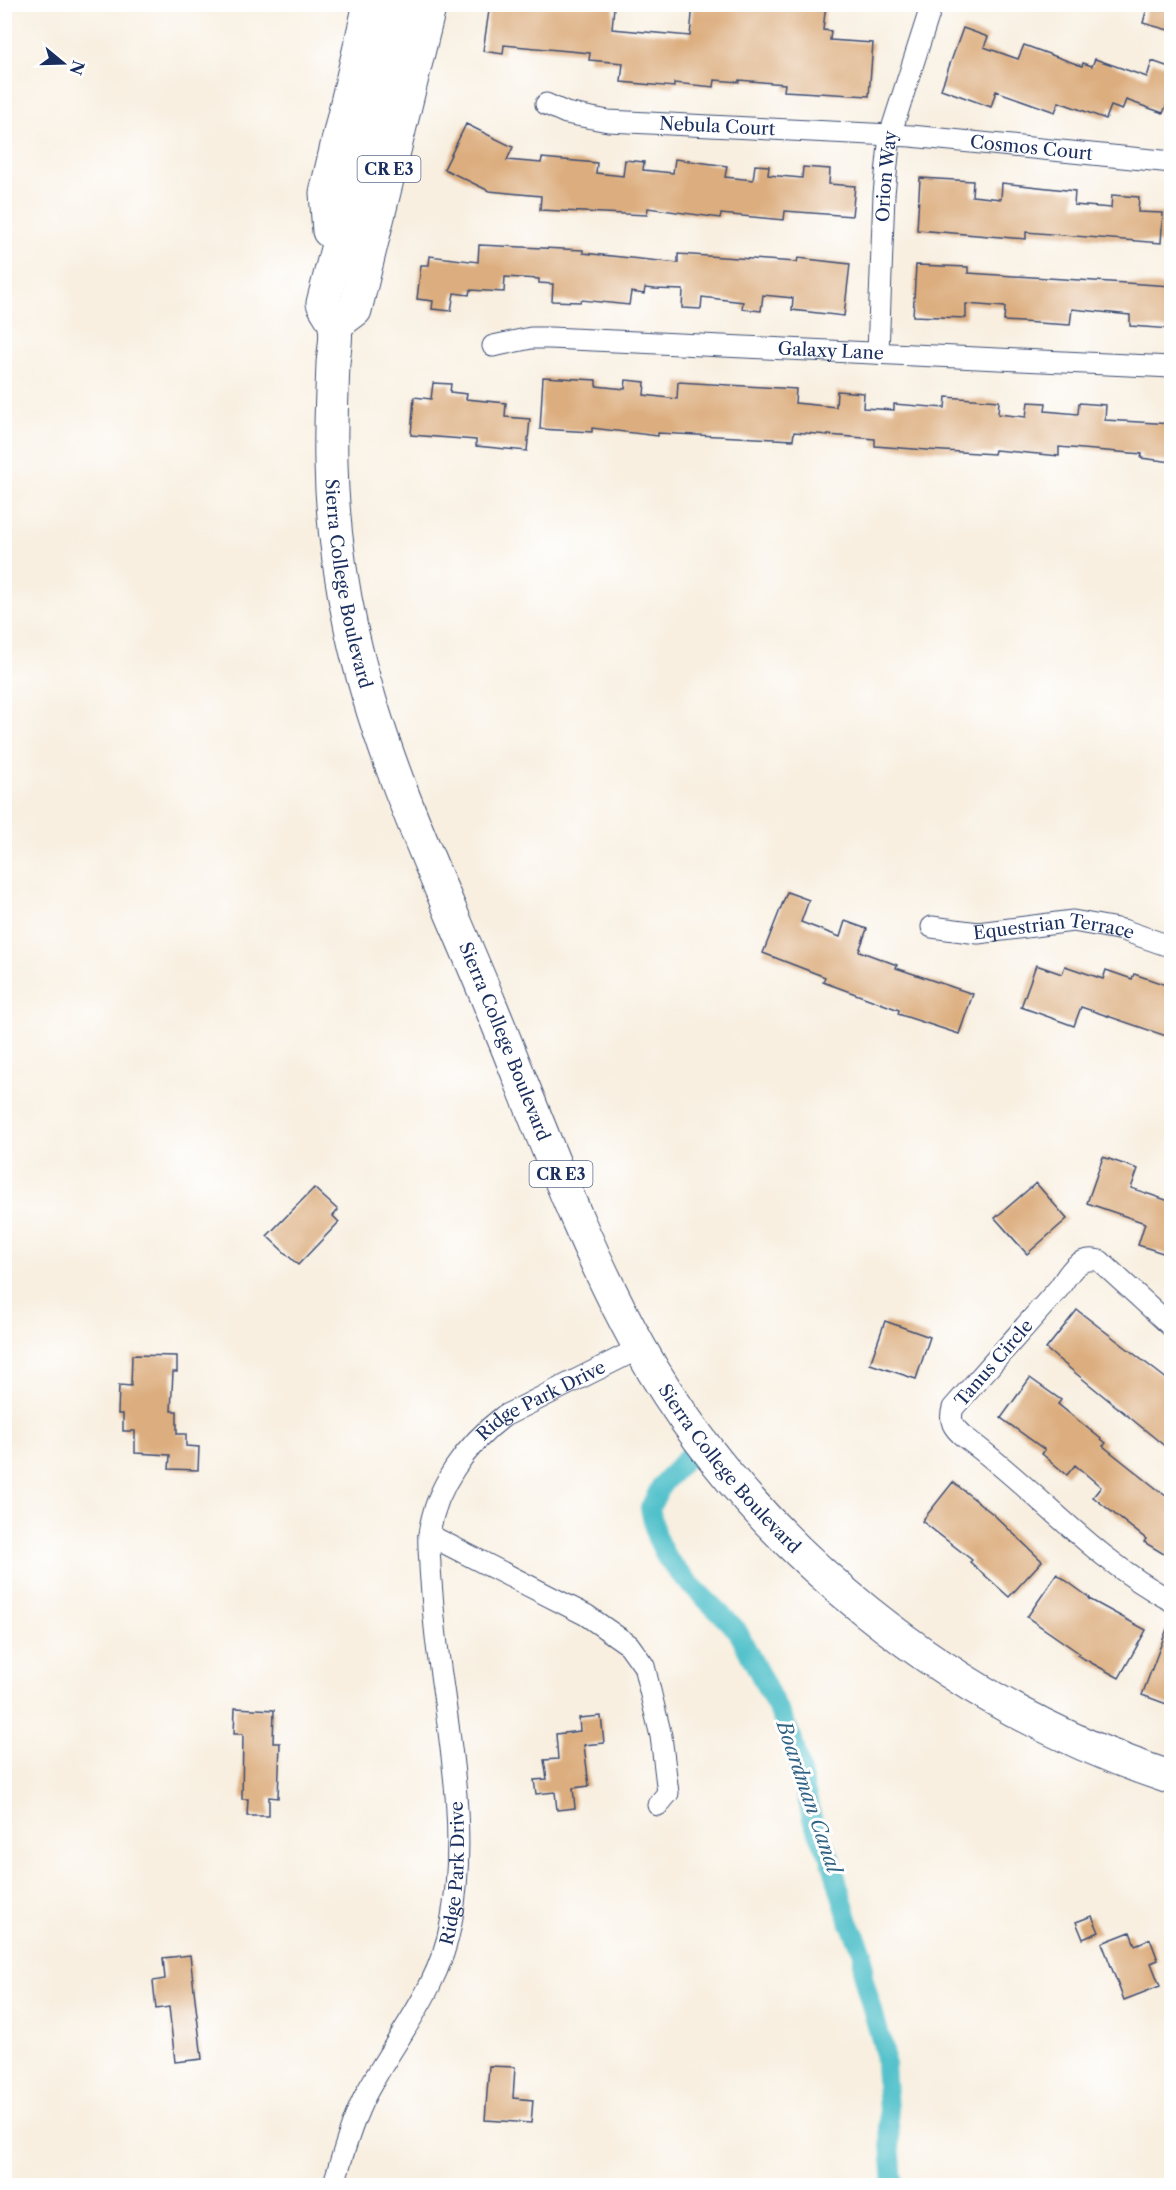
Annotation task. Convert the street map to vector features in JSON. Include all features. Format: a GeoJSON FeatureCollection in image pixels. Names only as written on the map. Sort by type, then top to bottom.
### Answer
{"type":"FeatureCollection","features":[{"type":"Feature","properties":{"kind":"main road"},"geometry":{"type":"LineString","coordinates":[[333,255],[326,215],[326,193],[370,4]]}},
{"type":"Feature","properties":{"kind":"main road","name":"Sierra College Boulevard"},"geometry":{"type":"LineString","coordinates":[[400,4],[322,303],[335,325],[331,424],[333,507],[344,594],[363,678],[382,737],[421,838],[590,1245],[640,1348],[670,1397],[723,1467],[795,1547],[860,1606],[949,1672],[1015,1711],[1085,1745],[1172,1778]]}},
{"type":"Feature","properties":{"kind":"main road","name":"CR E3"},"geometry":{"type":"LineString","coordinates":[[335,325],[355,310],[430,4]]}},
{"type":"Feature","properties":{"kind":"street","name":"Orion Way"},"geometry":{"type":"LineString","coordinates":[[878,353],[884,194],[890,135],[932,4]]}},
{"type":"Feature","properties":{"kind":"street","name":"Nebula Court"},"geometry":{"type":"LineString","coordinates":[[546,104],[566,113],[608,121],[890,135]]}},
{"type":"Feature","properties":{"kind":"street","name":"Cosmos Court"},"geometry":{"type":"LineString","coordinates":[[890,135],[1172,162]]}},
{"type":"Feature","properties":{"kind":"street","name":"Galaxy Lane"},"geometry":{"type":"LineString","coordinates":[[492,346],[531,338],[550,338],[1172,367]]}},
{"type":"Feature","properties":{"kind":"street","name":"Equestrian Terrace"},"geometry":{"type":"LineString","coordinates":[[932,927],[978,933],[1073,921],[1124,930],[1172,947]]}},
{"type":"Feature","properties":{"kind":"street","name":"Tanus Circle"},"geometry":{"type":"LineString","coordinates":[[1172,1326],[1100,1261],[1089,1258],[1079,1262],[1059,1288],[953,1408],[950,1417],[958,1432],[1082,1538],[1138,1581],[1172,1601]]}},
{"type":"Feature","properties":{"kind":"street","name":"Ridge Park Drive"},"geometry":{"type":"LineString","coordinates":[[333,2186],[365,2095],[397,2037],[423,2000],[441,1963],[452,1922],[458,1802],[433,1621],[429,1535],[444,1486],[466,1452],[487,1429],[526,1403],[640,1348]]}},
{"type":"Feature","properties":{"kind":"street"},"geometry":{"type":"LineString","coordinates":[[429,1535],[585,1615],[628,1645],[644,1666],[661,1736],[668,1793],[658,1805]]}},
{"type":"Feature","properties":{"kind":"building"},"geometry":{"type":"Polygon","coordinates":[[[490,4],[583,4],[614,7],[612,29],[690,36],[693,4],[826,4],[823,30],[831,31],[830,40],[873,43],[869,96],[784,91],[785,84],[739,80],[739,82],[715,80],[714,87],[674,83],[674,87],[621,82],[623,63],[589,60],[590,53],[504,45],[503,54],[483,51],[490,4]]]}},
{"type":"Feature","properties":{"kind":"building"},"geometry":{"type":"Polygon","coordinates":[[[1148,4],[1172,4],[1172,31],[1143,23],[1148,4]]]}},
{"type":"Feature","properties":{"kind":"building"},"geometry":{"type":"Polygon","coordinates":[[[963,28],[988,37],[984,47],[1018,59],[1024,45],[1082,66],[1083,63],[1092,66],[1095,59],[1147,77],[1152,61],[1172,68],[1172,103],[1168,102],[1163,113],[1126,100],[1122,110],[1111,106],[1106,119],[1059,102],[1055,112],[996,91],[991,107],[941,89],[963,28]]]}},
{"type":"Feature","properties":{"kind":"building"},"geometry":{"type":"Polygon","coordinates":[[[466,124],[513,147],[507,160],[541,163],[542,158],[597,163],[596,173],[623,176],[625,160],[644,162],[643,170],[673,173],[675,159],[727,166],[725,177],[753,180],[755,165],[769,166],[768,175],[802,178],[803,167],[830,169],[829,184],[855,186],[852,216],[785,211],[784,220],[721,214],[720,218],[648,208],[647,215],[540,210],[541,196],[489,191],[444,169],[466,124]]]}},
{"type":"Feature","properties":{"kind":"building"},"geometry":{"type":"Polygon","coordinates":[[[920,178],[973,181],[972,196],[1001,199],[1002,183],[1075,191],[1074,205],[1111,208],[1112,195],[1139,197],[1138,212],[1163,213],[1161,243],[1026,232],[1026,239],[917,230],[920,178]]]}},
{"type":"Feature","properties":{"kind":"building"},"geometry":{"type":"Polygon","coordinates":[[[479,245],[583,250],[583,253],[678,263],[678,254],[797,262],[798,258],[850,264],[844,316],[792,310],[793,298],[763,295],[761,311],[742,309],[743,302],[702,297],[701,309],[682,308],[683,290],[645,288],[644,294],[631,292],[629,305],[581,300],[580,302],[552,301],[553,284],[539,283],[539,279],[505,277],[504,292],[470,290],[469,295],[454,293],[451,311],[432,309],[433,301],[417,299],[421,265],[429,265],[430,256],[478,262],[479,245]]]}},
{"type":"Feature","properties":{"kind":"building"},"geometry":{"type":"Polygon","coordinates":[[[916,265],[968,267],[968,273],[1172,286],[1172,329],[1130,326],[1130,315],[1072,309],[1070,325],[1004,321],[1005,307],[966,304],[966,318],[913,316],[916,265]]]}},
{"type":"Feature","properties":{"kind":"building"},"geometry":{"type":"Polygon","coordinates":[[[543,377],[596,380],[596,386],[625,389],[626,380],[645,382],[644,395],[677,399],[678,382],[796,389],[795,403],[836,407],[837,391],[864,393],[863,408],[894,410],[894,404],[945,408],[946,397],[999,401],[998,414],[1026,417],[1028,402],[1046,403],[1045,411],[1078,414],[1079,403],[1106,405],[1105,420],[1172,424],[1172,462],[1141,458],[1142,454],[1059,447],[1059,456],[995,450],[994,454],[875,446],[875,439],[794,432],[793,440],[658,433],[658,436],[592,428],[592,432],[540,429],[543,377]]]}},
{"type":"Feature","properties":{"kind":"building"},"geometry":{"type":"Polygon","coordinates":[[[433,383],[451,384],[450,392],[467,394],[466,399],[506,403],[505,417],[530,419],[527,451],[476,446],[476,440],[411,435],[414,397],[431,399],[433,383]]]}},
{"type":"Feature","properties":{"kind":"building"},"geometry":{"type":"Polygon","coordinates":[[[787,892],[809,900],[801,922],[840,937],[845,921],[867,929],[859,951],[897,965],[896,968],[973,994],[959,1034],[898,1014],[899,1010],[823,982],[825,977],[763,953],[787,892]]]}},
{"type":"Feature","properties":{"kind":"building"},"geometry":{"type":"Polygon","coordinates":[[[1036,965],[1062,974],[1065,966],[1103,979],[1106,970],[1132,979],[1134,974],[1172,987],[1172,1038],[1081,1007],[1074,1026],[1021,1007],[1036,965]]]}},
{"type":"Feature","properties":{"kind":"building"},"geometry":{"type":"Polygon","coordinates":[[[1103,1157],[1138,1169],[1131,1188],[1172,1202],[1172,1256],[1138,1245],[1145,1223],[1087,1203],[1103,1157]]]}},
{"type":"Feature","properties":{"kind":"building"},"geometry":{"type":"Polygon","coordinates":[[[1036,1183],[1067,1219],[1027,1254],[995,1218],[1036,1183]]]}},
{"type":"Feature","properties":{"kind":"building"},"geometry":{"type":"Polygon","coordinates":[[[314,1188],[338,1210],[333,1216],[339,1222],[298,1265],[267,1236],[314,1188]]]}},
{"type":"Feature","properties":{"kind":"building"},"geometry":{"type":"Polygon","coordinates":[[[1077,1310],[1172,1383],[1172,1452],[1046,1349],[1077,1310]]]}},
{"type":"Feature","properties":{"kind":"building"},"geometry":{"type":"Polygon","coordinates":[[[885,1321],[930,1337],[916,1379],[870,1364],[885,1321]]]}},
{"type":"Feature","properties":{"kind":"building"},"geometry":{"type":"Polygon","coordinates":[[[132,1355],[177,1356],[177,1372],[173,1372],[171,1411],[177,1411],[177,1434],[186,1434],[186,1446],[199,1447],[198,1470],[169,1469],[170,1455],[135,1453],[135,1431],[123,1431],[123,1414],[118,1414],[119,1385],[131,1386],[132,1355]]]}},
{"type":"Feature","properties":{"kind":"building"},"geometry":{"type":"Polygon","coordinates":[[[1030,1378],[1061,1400],[1058,1404],[1106,1443],[1103,1446],[1172,1501],[1172,1559],[1144,1542],[1146,1539],[1093,1497],[1101,1487],[1075,1465],[1067,1475],[1042,1454],[1045,1450],[1001,1418],[1030,1378]]]}},
{"type":"Feature","properties":{"kind":"building"},"geometry":{"type":"Polygon","coordinates":[[[953,1482],[993,1514],[1042,1561],[1009,1597],[970,1562],[972,1560],[922,1521],[953,1482]]]}},
{"type":"Feature","properties":{"kind":"building"},"geometry":{"type":"Polygon","coordinates":[[[1057,1574],[1089,1599],[1146,1630],[1119,1678],[1077,1655],[1079,1653],[1027,1617],[1057,1574]]]}},
{"type":"Feature","properties":{"kind":"building"},"geometry":{"type":"Polygon","coordinates":[[[1170,1621],[1172,1621],[1172,1706],[1142,1695],[1170,1621]]]}},
{"type":"Feature","properties":{"kind":"building"},"geometry":{"type":"Polygon","coordinates":[[[235,1708],[274,1710],[273,1743],[280,1743],[278,1798],[269,1797],[269,1816],[247,1816],[248,1799],[242,1799],[243,1734],[234,1734],[235,1708]]]}},
{"type":"Feature","properties":{"kind":"building"},"geometry":{"type":"Polygon","coordinates":[[[601,1716],[604,1743],[584,1745],[589,1786],[573,1788],[575,1808],[557,1810],[555,1792],[536,1794],[534,1780],[547,1779],[544,1760],[558,1759],[556,1734],[580,1731],[579,1718],[601,1716]]]}},
{"type":"Feature","properties":{"kind":"building"},"geometry":{"type":"Polygon","coordinates":[[[1092,1916],[1099,1932],[1083,1939],[1076,1922],[1092,1916]]]}},
{"type":"Feature","properties":{"kind":"building"},"geometry":{"type":"Polygon","coordinates":[[[1130,1932],[1135,1945],[1150,1939],[1158,1960],[1151,1963],[1160,1986],[1124,2000],[1102,1943],[1130,1932]]]}},
{"type":"Feature","properties":{"kind":"building"},"geometry":{"type":"Polygon","coordinates":[[[190,1955],[202,2059],[175,2062],[169,2007],[156,2009],[153,1981],[165,1979],[163,1958],[190,1955]]]}},
{"type":"Feature","properties":{"kind":"building"},"geometry":{"type":"Polygon","coordinates":[[[489,2066],[515,2067],[513,2098],[533,2100],[531,2123],[485,2120],[489,2066]]]}},
{"type":"Feature","properties":{"kind":"waterway","name":"Boardman Canal"},"geometry":{"type":"LineString","coordinates":[[688,1456],[661,1486],[650,1508],[656,1536],[666,1557],[681,1575],[737,1630],[792,1737],[813,1822],[830,1857],[849,1922],[863,1952],[863,1977],[884,2050],[893,2186]]}}]}
